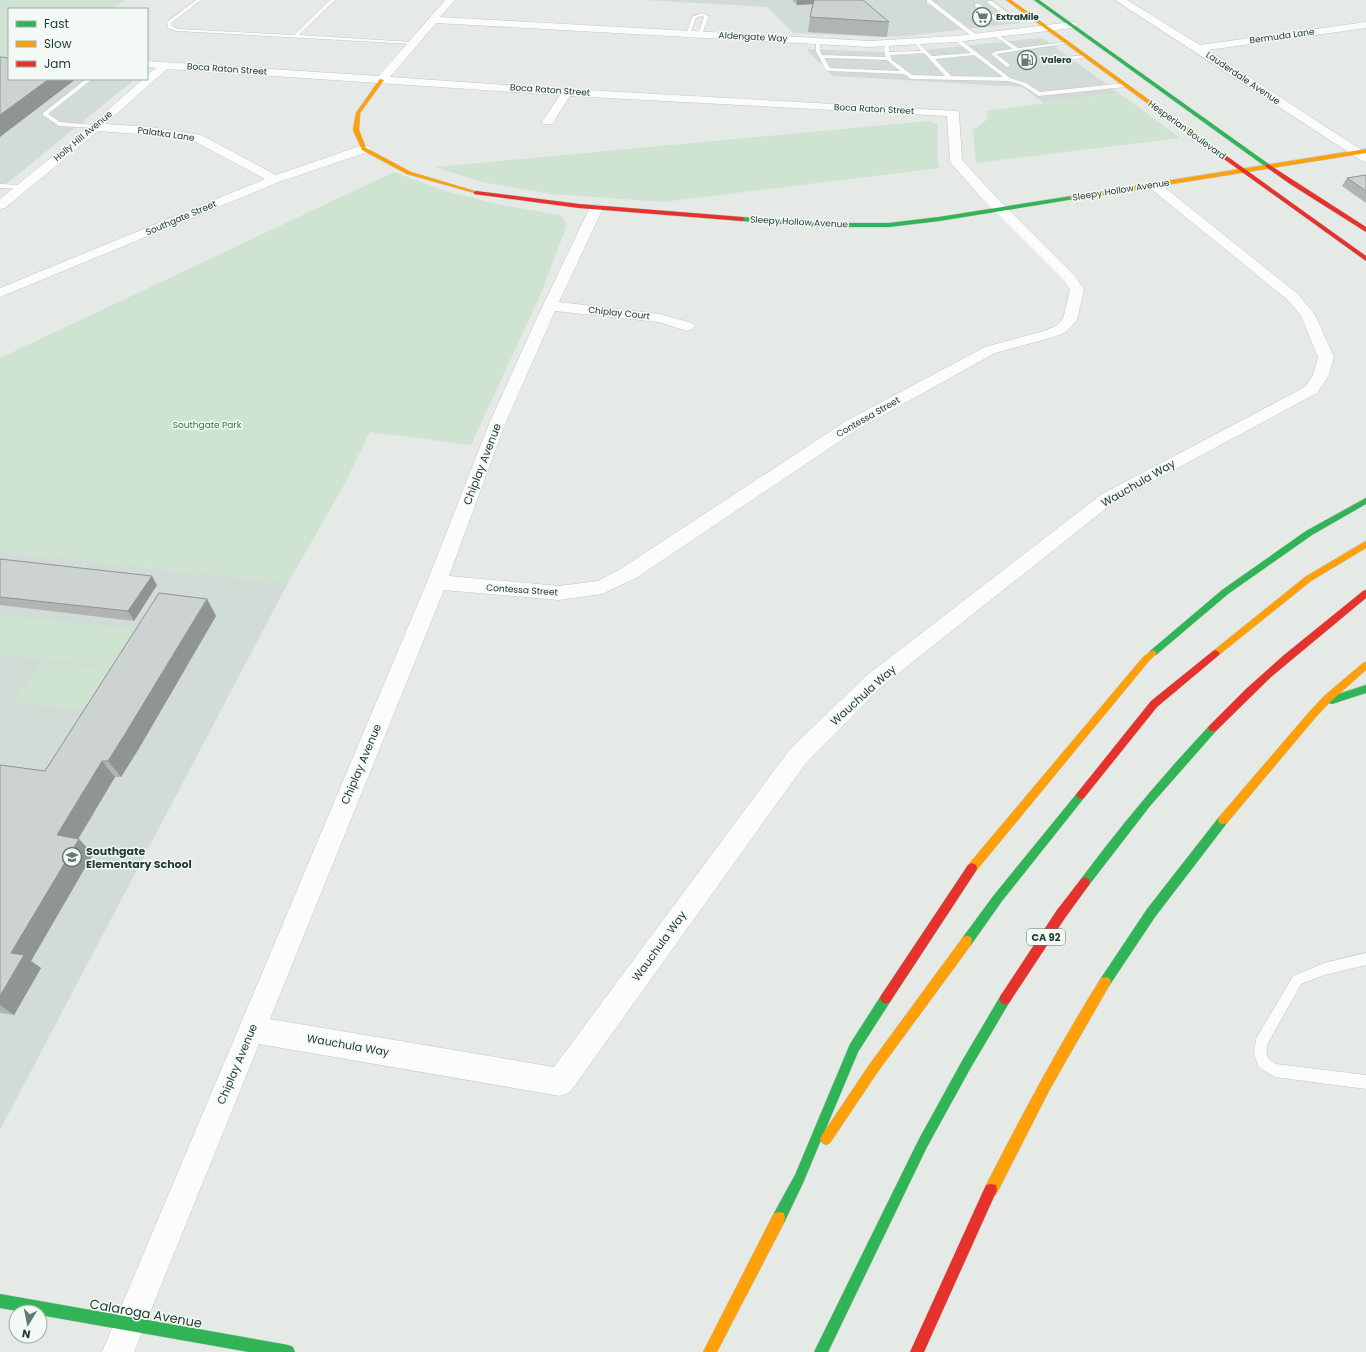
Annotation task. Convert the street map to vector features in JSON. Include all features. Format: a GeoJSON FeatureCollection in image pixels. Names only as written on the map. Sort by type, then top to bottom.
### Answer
{"type":"FeatureCollection","features":[{"type":"Feature","properties":{"kind":"main road","name":"Hesperian Boulevard"},"geometry":{"type":"LineString","coordinates":[[1008,0],[1366,259]]}},
{"type":"Feature","properties":{"kind":"main road","name":"Hesperian Boulevard"},"geometry":{"type":"LineString","coordinates":[[1036,0],[1270,167],[1366,230]]}},
{"type":"Feature","properties":{"kind":"main road"},"geometry":{"type":"LineString","coordinates":[[364,150],[356,130],[358,113],[382,80]]}},
{"type":"Feature","properties":{"kind":"main road","name":"Sleepy Hollow Avenue"},"geometry":{"type":"LineString","coordinates":[[364,150],[409,173],[474,193],[596,208],[821,225],[889,225],[1002,210],[1361,152]]}},
{"type":"Feature","properties":{"kind":"main road"},"geometry":{"type":"LineString","coordinates":[[710,1352],[799,1179],[854,1048],[968,872],[1146,658],[1225,592],[1308,533],[1366,501]]}},
{"type":"Feature","properties":{"kind":"main road"},"geometry":{"type":"LineString","coordinates":[[799,1179],[873,1069],[998,898],[1154,704],[1308,579],[1366,544]]}},
{"type":"Feature","properties":{"kind":"main road","name":"CA 92"},"geometry":{"type":"LineString","coordinates":[[821,1352],[923,1143],[1022,973],[1084,881],[1144,804],[1203,736],[1290,653],[1366,593]]}},
{"type":"Feature","properties":{"kind":"main road"},"geometry":{"type":"LineString","coordinates":[[917,1352],[967,1241],[1029,1114],[1060,1056],[1121,957],[1152,912],[1213,832],[1323,703],[1366,665]]}},
{"type":"Feature","properties":{"kind":"main road"},"geometry":{"type":"LineString","coordinates":[[1323,703],[1366,689]]}},
{"type":"Feature","properties":{"kind":"main road","name":"Calaroga Avenue"},"geometry":{"type":"LineString","coordinates":[[0,1301],[288,1352]]}},
{"type":"Feature","properties":{"kind":"street"},"geometry":{"type":"LineString","coordinates":[[382,80],[450,0]]}},
{"type":"Feature","properties":{"kind":"street","name":"Lauderdale Avenue"},"geometry":{"type":"LineString","coordinates":[[1120,0],[1361,152],[1366,158]]}},
{"type":"Feature","properties":{"kind":"street","name":"Aldengate Way"},"geometry":{"type":"LineString","coordinates":[[433,20],[818,41],[888,52],[916,42],[997,35],[1072,25]]}},
{"type":"Feature","properties":{"kind":"street","name":"Bermuda Lane"},"geometry":{"type":"LineString","coordinates":[[1198,48],[1366,25]]}},
{"type":"Feature","properties":{"kind":"street","name":"Boca Raton Street"},"geometry":{"type":"LineString","coordinates":[[148,64],[566,92],[953,114]]}},
{"type":"Feature","properties":{"kind":"street","name":"Holly Hill Avenue"},"geometry":{"type":"LineString","coordinates":[[0,205],[95,127],[165,65]]}},
{"type":"Feature","properties":{"kind":"street"},"geometry":{"type":"LineString","coordinates":[[548,122],[566,92]]}},
{"type":"Feature","properties":{"kind":"street","name":"Contessa Street"},"geometry":{"type":"LineString","coordinates":[[437,582],[559,593],[602,587],[629,573],[852,425],[990,350],[1049,334],[1061,329],[1070,320],[1077,290],[1071,280],[956,161],[953,114]]}},
{"type":"Feature","properties":{"kind":"street","name":"Palatka Lane"},"geometry":{"type":"LineString","coordinates":[[95,127],[151,131],[197,138],[275,179]]}},
{"type":"Feature","properties":{"kind":"street","name":"Southgate Street"},"geometry":{"type":"LineString","coordinates":[[6,291],[275,179],[364,150]]}},
{"type":"Feature","properties":{"kind":"street","name":"Wauchula Way"},"geometry":{"type":"LineString","coordinates":[[252,1029],[560,1082],[798,756],[874,682],[1108,498],[1311,390],[1321,375],[1326,357],[1308,315],[1294,298],[1154,185]]}},
{"type":"Feature","properties":{"kind":"street","name":"Chiplay Avenue"},"geometry":{"type":"LineString","coordinates":[[118,1352],[437,582],[497,424],[543,320],[551,306],[596,208]]}},
{"type":"Feature","properties":{"kind":"street"},"geometry":{"type":"LineString","coordinates":[[0,280],[6,291]]}},
{"type":"Feature","properties":{"kind":"street","name":"Chiplay Court"},"geometry":{"type":"LineString","coordinates":[[551,306],[660,318],[687,326]]}},
{"type":"Feature","properties":{"kind":"lane"},"geometry":{"type":"LineString","coordinates":[[199,0],[168,23],[170,27],[177,30],[412,43]]}},
{"type":"Feature","properties":{"kind":"lane"},"geometry":{"type":"LineString","coordinates":[[295,37],[333,0]]}},
{"type":"Feature","properties":{"kind":"lane"},"geometry":{"type":"LineString","coordinates":[[929,1],[976,37]]}},
{"type":"Feature","properties":{"kind":"lane"},"geometry":{"type":"LineString","coordinates":[[990,2],[1012,18]]}},
{"type":"Feature","properties":{"kind":"lane"},"geometry":{"type":"LineString","coordinates":[[984,3],[1004,19]]}},
{"type":"Feature","properties":{"kind":"lane"},"geometry":{"type":"LineString","coordinates":[[977,5],[998,20]]}},
{"type":"Feature","properties":{"kind":"lane"},"geometry":{"type":"LineString","coordinates":[[688,34],[695,16],[703,14],[706,15],[706,18],[700,34]]}},
{"type":"Feature","properties":{"kind":"lane"},"geometry":{"type":"LineString","coordinates":[[997,35],[1017,50]]}},
{"type":"Feature","properties":{"kind":"lane"},"geometry":{"type":"LineString","coordinates":[[956,39],[1008,80]]}},
{"type":"Feature","properties":{"kind":"lane"},"geometry":{"type":"LineString","coordinates":[[818,41],[818,51],[828,69],[904,73]]}},
{"type":"Feature","properties":{"kind":"lane"},"geometry":{"type":"LineString","coordinates":[[916,42],[949,77]]}},
{"type":"Feature","properties":{"kind":"lane"},"geometry":{"type":"LineString","coordinates":[[1039,52],[1068,43]]}},
{"type":"Feature","properties":{"kind":"lane"},"geometry":{"type":"LineString","coordinates":[[1007,65],[994,54],[997,52],[1017,50],[1039,52],[1052,56],[1086,56]]}},
{"type":"Feature","properties":{"kind":"lane"},"geometry":{"type":"LineString","coordinates":[[821,56],[888,52],[924,52]]}},
{"type":"Feature","properties":{"kind":"lane"},"geometry":{"type":"LineString","coordinates":[[888,52],[904,73],[911,77],[1008,80],[1024,84],[1040,94],[1125,85]]}},
{"type":"Feature","properties":{"kind":"lane"},"geometry":{"type":"LineString","coordinates":[[1039,52],[1052,56]]}},
{"type":"Feature","properties":{"kind":"lane"},"geometry":{"type":"LineString","coordinates":[[930,58],[974,54]]}},
{"type":"Feature","properties":{"kind":"lane"},"geometry":{"type":"LineString","coordinates":[[88,80],[45,114],[59,124],[95,127]]}},
{"type":"Feature","properties":{"kind":"lane"},"geometry":{"type":"LineString","coordinates":[[0,186],[21,187]]}},
{"type":"Feature","properties":{"kind":"lane"},"geometry":{"type":"LineString","coordinates":[[1366,959],[1324,969],[1297,980],[1261,1044],[1260,1056],[1264,1065],[1275,1070],[1366,1082]]}},
{"type":"Feature","properties":{"kind":"shaded area"},"geometry":{"type":"Polygon","coordinates":[[[642,0],[993,0],[1021,21],[1021,23],[905,36],[878,37],[793,33],[767,7],[642,0]]]}},
{"type":"Feature","properties":{"kind":"shaded area"},"geometry":{"type":"Polygon","coordinates":[[[1038,38],[1044,39],[1119,93],[1043,103],[1023,87],[833,76],[806,49],[879,52],[916,51],[1038,38]]]}},
{"type":"Feature","properties":{"kind":"shaded area"},"geometry":{"type":"Polygon","coordinates":[[[0,63],[8,80],[134,80],[0,189],[0,63]]]}},
{"type":"Feature","properties":{"kind":"shaded area","name":"Southgate Elementary School"},"geometry":{"type":"Polygon","coordinates":[[[0,551],[288,583],[0,1130],[0,551]]]}},
{"type":"Feature","properties":{"kind":"green space"},"geometry":{"type":"Polygon","coordinates":[[[0,0],[125,0],[113,8],[8,8],[8,58],[0,57],[0,0]]]}},
{"type":"Feature","properties":{"kind":"green space"},"geometry":{"type":"Polygon","coordinates":[[[1119,93],[1180,138],[976,163],[973,130],[988,119],[986,111],[1119,93]]]}},
{"type":"Feature","properties":{"kind":"green space"},"geometry":{"type":"Polygon","coordinates":[[[929,121],[937,124],[938,165],[940,168],[663,202],[553,194],[481,182],[435,167],[929,121]]]}},
{"type":"Feature","properties":{"kind":"green space","name":"Southgate Park"},"geometry":{"type":"Polygon","coordinates":[[[394,172],[446,191],[497,204],[560,215],[566,223],[564,233],[539,298],[471,445],[370,432],[344,485],[288,583],[0,551],[0,358],[394,172]]]}},
{"type":"Feature","properties":{"kind":"green space"},"geometry":{"type":"Polygon","coordinates":[[[0,615],[144,630],[120,668],[0,655],[0,615]]]}},
{"type":"Feature","properties":{"kind":"green space"},"geometry":{"type":"Polygon","coordinates":[[[42,662],[118,670],[92,711],[13,702],[42,662]]]}},
{"type":"Feature","properties":{"kind":"building"},"geometry":{"type":"Polygon","coordinates":[[[814,0],[863,0],[889,22],[810,17],[814,0]]]}},
{"type":"Feature","properties":{"kind":"building"},"geometry":{"type":"Polygon","coordinates":[[[0,57],[8,58],[8,80],[48,80],[0,115],[0,57]]]}},
{"type":"Feature","properties":{"kind":"building"},"geometry":{"type":"Polygon","coordinates":[[[1366,175],[1366,191],[1347,178],[1366,175]]]}},
{"type":"Feature","properties":{"kind":"building"},"geometry":{"type":"Polygon","coordinates":[[[0,559],[152,576],[128,611],[0,597],[0,559]]]}},
{"type":"Feature","properties":{"kind":"building"},"geometry":{"type":"Polygon","coordinates":[[[159,593],[207,599],[108,761],[102,761],[57,835],[79,839],[11,953],[24,955],[0,996],[0,765],[45,771],[159,593]]]}},
{"type":"Feature","properties":{"kind":"traffic: fast"},"geometry":{"type":"LineString","coordinates":[[1036,0],[1268,166]]}},
{"type":"Feature","properties":{"kind":"traffic: fast"},"geometry":{"type":"LineString","coordinates":[[742,219],[821,225],[889,225],[939,219],[1072,198]]}},
{"type":"Feature","properties":{"kind":"traffic: fast"},"geometry":{"type":"LineString","coordinates":[[1153,653],[1225,592],[1309,533],[1366,501]]}},
{"type":"Feature","properties":{"kind":"traffic: fast"},"geometry":{"type":"LineString","coordinates":[[1332,700],[1366,689]]}},
{"type":"Feature","properties":{"kind":"traffic: fast"},"geometry":{"type":"LineString","coordinates":[[1085,882],[1146,803],[1213,728]]}},
{"type":"Feature","properties":{"kind":"traffic: fast"},"geometry":{"type":"LineString","coordinates":[[967,941],[998,898],[1081,795]]}},
{"type":"Feature","properties":{"kind":"traffic: fast"},"geometry":{"type":"LineString","coordinates":[[1105,982],[1151,913],[1223,820]]}},
{"type":"Feature","properties":{"kind":"traffic: fast"},"geometry":{"type":"LineString","coordinates":[[779,1218],[799,1179],[854,1048],[886,998]]}},
{"type":"Feature","properties":{"kind":"traffic: fast"},"geometry":{"type":"LineString","coordinates":[[821,1352],[923,1143],[966,1065],[1005,999]]}},
{"type":"Feature","properties":{"kind":"traffic: fast"},"geometry":{"type":"LineString","coordinates":[[0,1301],[288,1352]]}},
{"type":"Feature","properties":{"kind":"traffic: slow"},"geometry":{"type":"LineString","coordinates":[[1008,0],[1212,148]]}},
{"type":"Feature","properties":{"kind":"traffic: slow"},"geometry":{"type":"LineString","coordinates":[[382,80],[358,113],[356,130],[364,149],[409,173],[476,193]]}},
{"type":"Feature","properties":{"kind":"traffic: slow"},"geometry":{"type":"LineString","coordinates":[[1072,198],[1366,151]]}},
{"type":"Feature","properties":{"kind":"traffic: slow"},"geometry":{"type":"LineString","coordinates":[[1216,653],[1308,579],[1366,544]]}},
{"type":"Feature","properties":{"kind":"traffic: slow"},"geometry":{"type":"LineString","coordinates":[[972,868],[1146,659],[1153,653]]}},
{"type":"Feature","properties":{"kind":"traffic: slow"},"geometry":{"type":"LineString","coordinates":[[1223,820],[1313,714],[1327,699],[1366,665]]}},
{"type":"Feature","properties":{"kind":"traffic: slow"},"geometry":{"type":"LineString","coordinates":[[826,1139],[873,1069],[967,941]]}},
{"type":"Feature","properties":{"kind":"traffic: slow"},"geometry":{"type":"LineString","coordinates":[[991,1190],[1045,1084],[1105,982]]}},
{"type":"Feature","properties":{"kind":"traffic: slow"},"geometry":{"type":"LineString","coordinates":[[710,1352],[779,1218]]}},
{"type":"Feature","properties":{"kind":"traffic: jam"},"geometry":{"type":"LineString","coordinates":[[1212,148],[1366,259]]}},
{"type":"Feature","properties":{"kind":"traffic: jam"},"geometry":{"type":"LineString","coordinates":[[1268,166],[1366,230]]}},
{"type":"Feature","properties":{"kind":"traffic: jam"},"geometry":{"type":"LineString","coordinates":[[476,193],[579,206],[742,219]]}},
{"type":"Feature","properties":{"kind":"traffic: jam"},"geometry":{"type":"LineString","coordinates":[[1213,728],[1268,675],[1366,593]]}},
{"type":"Feature","properties":{"kind":"traffic: jam"},"geometry":{"type":"LineString","coordinates":[[1081,795],[1154,704],[1216,653]]}},
{"type":"Feature","properties":{"kind":"traffic: jam"},"geometry":{"type":"LineString","coordinates":[[886,998],[972,868]]}},
{"type":"Feature","properties":{"kind":"traffic: jam"},"geometry":{"type":"LineString","coordinates":[[1005,999],[1061,914],[1085,882]]}},
{"type":"Feature","properties":{"kind":"traffic: jam"},"geometry":{"type":"LineString","coordinates":[[917,1352],[991,1190]]}},
{"type":"Feature","properties":{"kind":"place","name":"ExtraMile"},"geometry":{"type":"Point","coordinates":[982,17]}},
{"type":"Feature","properties":{"kind":"place","name":"Valero"},"geometry":{"type":"Point","coordinates":[1027,60]}},
{"type":"Feature","properties":{"kind":"place","name":"Southgate Elementary School"},"geometry":{"type":"Point","coordinates":[72,857]}}]}
